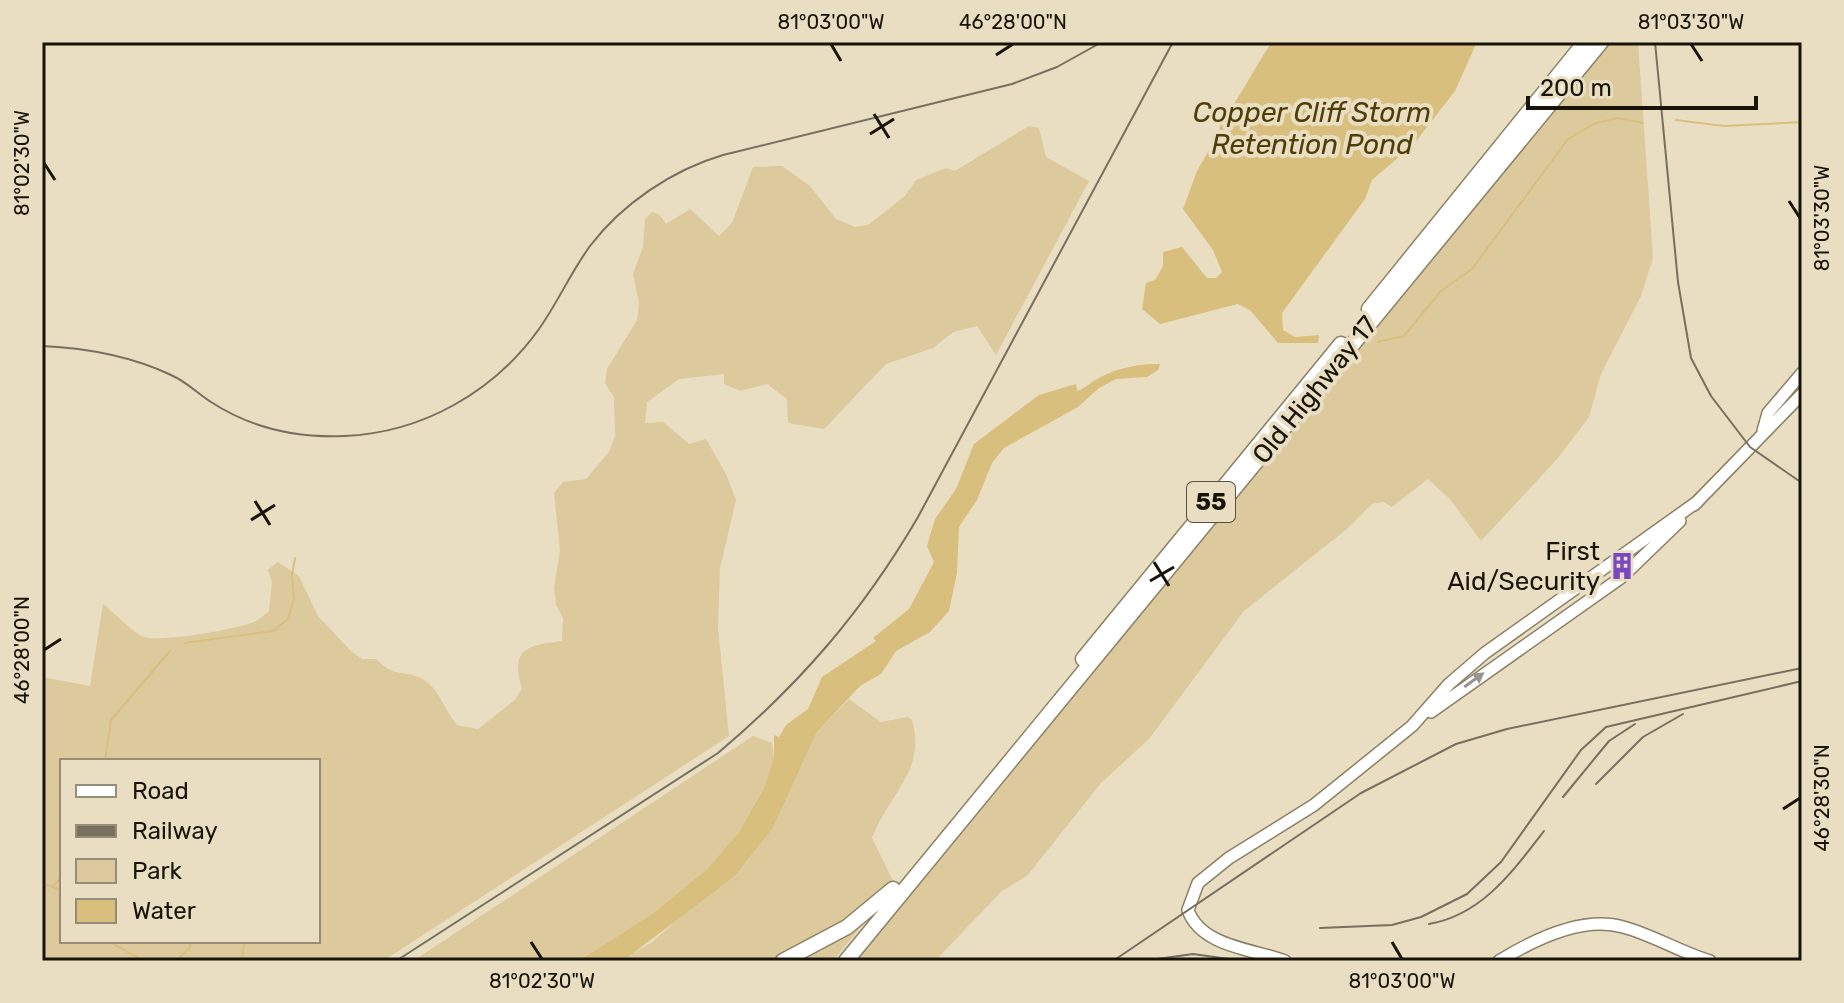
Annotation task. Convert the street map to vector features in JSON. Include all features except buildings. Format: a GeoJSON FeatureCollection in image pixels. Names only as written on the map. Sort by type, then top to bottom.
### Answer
{"type":"FeatureCollection","features":[{"type":"Feature","properties":{"kind":"main road","name":"Old Highway 17"},"geometry":{"type":"LineString","coordinates":[[834,961],[1585,42]]}},
{"type":"Feature","properties":{"kind":"main road","name":"Old Highway 17"},"geometry":{"type":"LineString","coordinates":[[846,961],[1601,42]]}},
{"type":"Feature","properties":{"kind":"main road"},"geometry":{"type":"LineString","coordinates":[[783,961],[847,927],[872,902],[893,889]]}},
{"type":"Feature","properties":{"kind":"street"},"geometry":{"type":"LineString","coordinates":[[1762,435],[1768,413],[1802,373]]}},
{"type":"Feature","properties":{"kind":"street"},"geometry":{"type":"LineString","coordinates":[[1285,961],[1207,935],[1190,916],[1190,898],[1198,883],[1229,858],[1314,805],[1412,726],[1622,577],[1802,394]]}},
{"type":"Feature","properties":{"kind":"street"},"geometry":{"type":"LineString","coordinates":[[1412,726],[1449,684],[1499,642],[1697,502]]}},
{"type":"Feature","properties":{"kind":"street"},"geometry":{"type":"LineString","coordinates":[[1499,961],[1535,941],[1578,928],[1606,924],[1622,927],[1710,961]]}},
{"type":"Feature","properties":{"kind":"green space"},"geometry":{"type":"Polygon","coordinates":[[[1601,42],[1638,42],[1653,258],[1641,296],[1601,374],[1589,417],[1558,458],[1481,541],[1449,498],[1428,479],[1392,507],[1383,502],[1372,504],[1348,528],[1244,611],[1149,739],[1101,783],[1027,876],[1002,891],[935,961],[847,961],[1601,42]]]}},
{"type":"Feature","properties":{"kind":"green space"},"geometry":{"type":"Polygon","coordinates":[[[1029,126],[1039,128],[1046,157],[1089,181],[996,355],[977,326],[953,332],[933,348],[886,364],[824,429],[788,423],[787,399],[767,384],[740,391],[724,384],[724,374],[679,379],[647,402],[645,423],[663,422],[689,444],[706,439],[726,474],[736,500],[720,568],[718,628],[729,736],[383,961],[42,961],[42,677],[90,686],[103,604],[138,634],[150,638],[197,635],[231,628],[254,622],[269,611],[272,582],[268,570],[278,562],[299,576],[318,616],[351,651],[362,659],[376,659],[395,672],[428,682],[457,725],[478,729],[515,700],[522,688],[518,665],[524,651],[562,641],[563,618],[556,605],[554,588],[560,550],[554,493],[563,482],[586,479],[609,452],[615,436],[614,397],[605,383],[607,369],[637,320],[639,303],[633,274],[643,247],[645,219],[652,212],[660,215],[666,224],[690,209],[719,236],[732,223],[753,167],[782,166],[810,186],[836,219],[855,227],[868,225],[905,196],[916,180],[946,168],[955,171],[1029,126]]]}},
{"type":"Feature","properties":{"kind":"green space"},"geometry":{"type":"Polygon","coordinates":[[[849,699],[881,722],[908,717],[912,720],[915,738],[914,753],[904,782],[872,838],[895,885],[833,961],[620,961],[652,942],[697,902],[735,876],[773,828],[817,732],[849,699]]]}},
{"type":"Feature","properties":{"kind":"green space"},"geometry":{"type":"Polygon","coordinates":[[[753,736],[772,743],[774,757],[764,788],[739,832],[707,869],[652,914],[578,961],[413,961],[753,736]]]}},
{"type":"Feature","properties":{"kind":"water","name":"Copper Cliff Storm Retention Pond"},"geometry":{"type":"Polygon","coordinates":[[[1272,42],[1477,42],[1455,91],[1413,145],[1372,180],[1365,199],[1282,313],[1283,330],[1295,337],[1319,335],[1318,343],[1278,343],[1250,310],[1238,304],[1160,324],[1142,309],[1146,283],[1155,280],[1163,266],[1163,252],[1182,247],[1207,278],[1216,278],[1222,272],[1213,250],[1183,209],[1197,171],[1219,133],[1220,123],[1272,42]]]}},
{"type":"Feature","properties":{"kind":"water"},"geometry":{"type":"Polygon","coordinates":[[[1160,364],[1158,370],[1147,377],[1116,379],[1099,388],[1078,407],[1004,448],[992,463],[977,500],[959,527],[957,573],[949,611],[930,632],[896,651],[881,674],[860,686],[817,732],[773,828],[735,876],[628,957],[620,961],[578,961],[652,914],[707,869],[739,832],[764,788],[774,757],[774,735],[779,737],[786,725],[808,709],[822,677],[876,641],[873,638],[909,609],[934,562],[927,546],[935,519],[956,489],[974,444],[1039,395],[1076,384],[1077,391],[1117,370],[1160,364]]]}},
{"type":"Feature","properties":{"kind":"waterway"},"geometry":{"type":"LineString","coordinates":[[1378,342],[1404,336],[1441,291],[1472,269],[1568,139],[1594,124],[1617,118],[1643,123]]}},
{"type":"Feature","properties":{"kind":"waterway"},"geometry":{"type":"LineString","coordinates":[[1676,120],[1724,126],[1802,122]]}},
{"type":"Feature","properties":{"kind":"waterway"},"geometry":{"type":"LineString","coordinates":[[185,643],[273,631],[288,619],[294,599],[292,575],[295,558]]}},
{"type":"Feature","properties":{"kind":"waterway"},"geometry":{"type":"LineString","coordinates":[[105,759],[111,720],[170,651]]}},
{"type":"Feature","properties":{"kind":"waterway"},"geometry":{"type":"LineString","coordinates":[[53,887],[60,878]]}},
{"type":"Feature","properties":{"kind":"waterway"},"geometry":{"type":"LineString","coordinates":[[44,884],[60,889]]}},
{"type":"Feature","properties":{"kind":"waterway"},"geometry":{"type":"LineString","coordinates":[[112,943],[144,961]]}},
{"type":"Feature","properties":{"kind":"waterway"},"geometry":{"type":"LineString","coordinates":[[175,961],[191,943]]}},
{"type":"Feature","properties":{"kind":"waterway"},"geometry":{"type":"LineString","coordinates":[[241,961],[245,943]]}},
{"type":"Feature","properties":{"kind":"railway"},"geometry":{"type":"LineString","coordinates":[[42,346],[92,351],[156,368],[187,384],[226,411],[275,430],[344,436],[401,427],[454,405],[501,372],[539,329],[590,246],[617,216],[667,179],[723,155],[1012,84],[1057,67],[1102,42]]}},
{"type":"Feature","properties":{"kind":"railway"},"geometry":{"type":"LineString","coordinates":[[396,961],[718,753],[777,700],[828,644],[875,584],[918,517],[1173,42]]}},
{"type":"Feature","properties":{"kind":"railway"},"geometry":{"type":"LineString","coordinates":[[1655,42],[1678,282],[1691,358],[1711,396],[1750,447],[1802,483]]}},
{"type":"Feature","properties":{"kind":"railway"},"geometry":{"type":"LineString","coordinates":[[1113,961],[1361,793],[1456,744],[1507,729],[1802,668]]}},
{"type":"Feature","properties":{"kind":"railway"},"geometry":{"type":"LineString","coordinates":[[1320,928],[1392,925],[1421,917],[1467,894],[1501,862],[1581,750],[1606,727],[1802,681]]}},
{"type":"Feature","properties":{"kind":"railway"},"geometry":{"type":"LineString","coordinates":[[1596,784],[1643,737],[1683,714]]}},
{"type":"Feature","properties":{"kind":"railway"},"geometry":{"type":"LineString","coordinates":[[1563,797],[1609,741],[1635,724]]}},
{"type":"Feature","properties":{"kind":"railway"},"geometry":{"type":"LineString","coordinates":[[1429,924],[1448,919],[1481,901],[1508,876],[1544,831]]}},
{"type":"Feature","properties":{"kind":"railway"},"geometry":{"type":"LineString","coordinates":[[1143,961],[1193,954],[1243,961]]}},
{"type":"Feature","properties":{"kind":"place","name":"First Aid/Security"},"geometry":{"type":"Point","coordinates":[1622,566]}}]}
